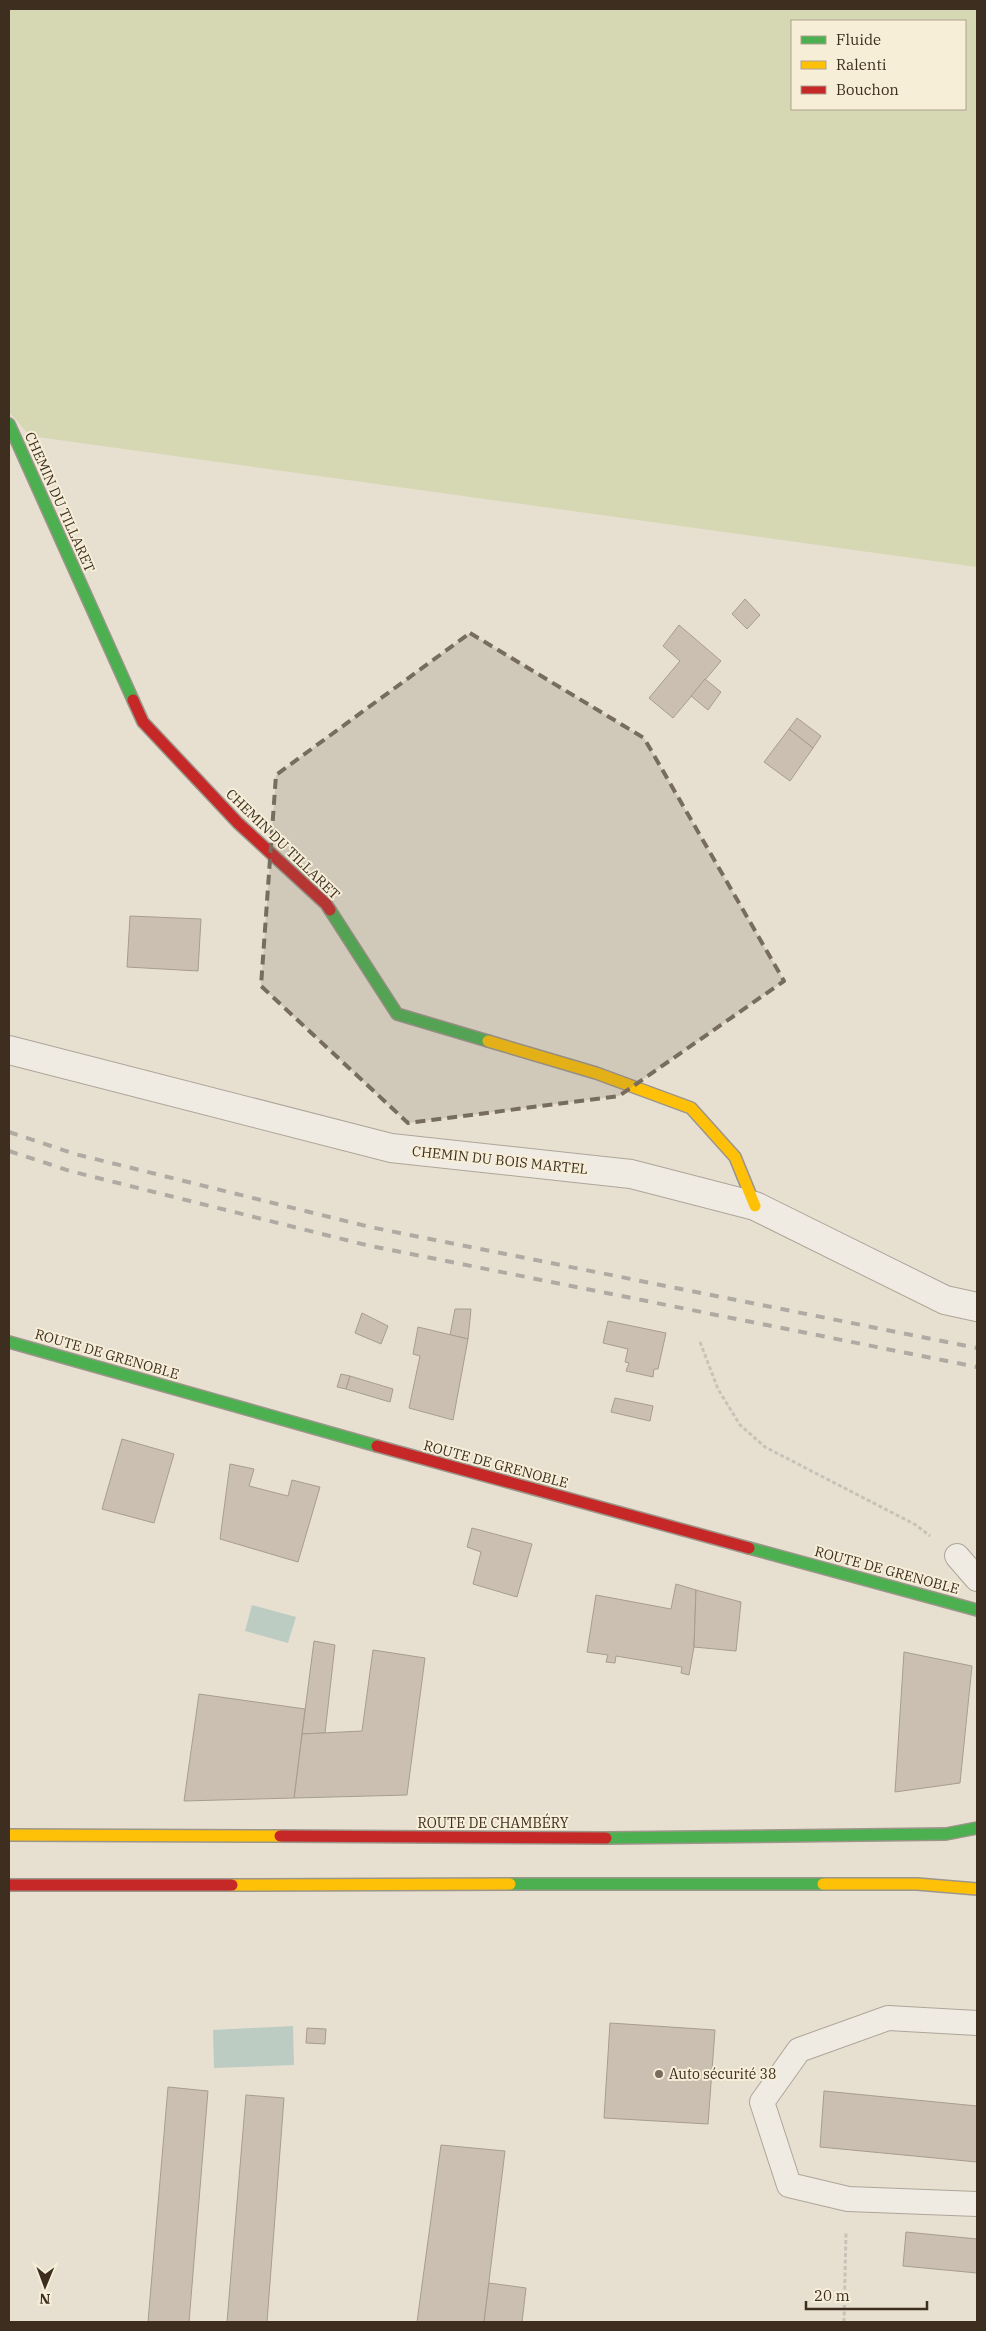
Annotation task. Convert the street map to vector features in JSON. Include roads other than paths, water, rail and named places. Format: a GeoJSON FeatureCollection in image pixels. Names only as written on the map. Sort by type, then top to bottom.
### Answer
{"type":"FeatureCollection","features":[{"type":"Feature","properties":{"kind":"main road","name":"CHEMIN DU TILLARET"},"geometry":{"type":"LineString","coordinates":[[9,424],[143,722],[238,823],[326,904],[397,1014],[596,1073],[691,1108],[735,1157],[755,1206]]}},
{"type":"Feature","properties":{"kind":"main road","name":"ROUTE DE GRENOBLE"},"geometry":{"type":"LineString","coordinates":[[9,1342],[498,1480],[977,1610]]}},
{"type":"Feature","properties":{"kind":"main road","name":"ROUTE DE CHAMBÉRY"},"geometry":{"type":"LineString","coordinates":[[9,1835],[643,1838],[946,1834],[977,1828]]}},
{"type":"Feature","properties":{"kind":"main road"},"geometry":{"type":"LineString","coordinates":[[9,1885],[917,1884],[977,1889]]}},
{"type":"Feature","properties":{"kind":"street","name":"CHEMIN DU BOIS MARTEL"},"geometry":{"type":"LineString","coordinates":[[9,1050],[391,1148],[631,1174],[755,1206],[946,1300],[977,1307]]}},
{"type":"Feature","properties":{"kind":"lane"},"geometry":{"type":"LineString","coordinates":[[957,1556],[977,1578]]}},
{"type":"Feature","properties":{"kind":"lane"},"geometry":{"type":"LineString","coordinates":[[977,2023],[888,2018],[799,2050],[762,2102],[789,2185],[848,2199],[977,2204]]}},
{"type":"Feature","properties":{"kind":"railway"},"geometry":{"type":"LineString","coordinates":[[9,1132],[75,1154],[370,1227],[977,1348]]}},
{"type":"Feature","properties":{"kind":"railway"},"geometry":{"type":"LineString","coordinates":[[9,1151],[70,1171],[366,1245],[977,1367]]}},
{"type":"Feature","properties":{"kind":"place","name":"Auto sécurité 38"},"geometry":{"type":"Point","coordinates":[659,2074]}}]}
